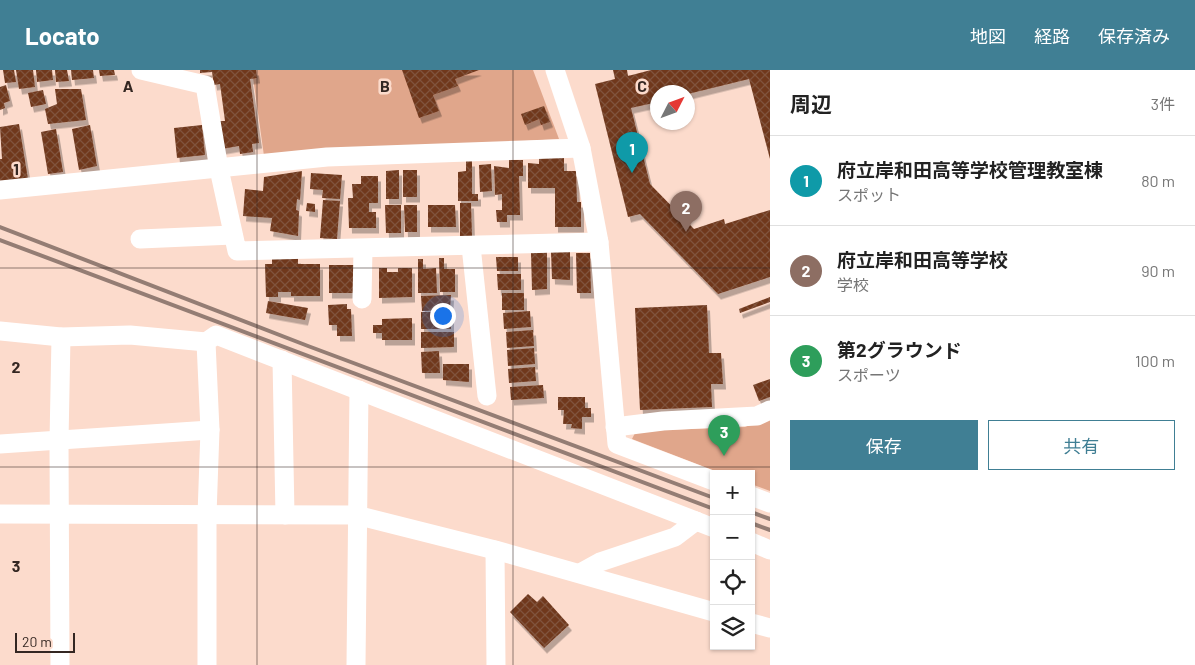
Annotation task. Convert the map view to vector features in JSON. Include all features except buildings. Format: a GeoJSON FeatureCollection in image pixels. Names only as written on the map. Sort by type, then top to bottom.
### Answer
{"type":"FeatureCollection","features":[{"type":"Feature","properties":{"kind":"street"},"geometry":{"type":"LineString","coordinates":[[141,70],[205,85],[218,169],[237,251],[599,242]]}},
{"type":"Feature","properties":{"kind":"street"},"geometry":{"type":"LineString","coordinates":[[555,70],[581,148],[599,242],[617,444],[710,479]]}},
{"type":"Feature","properties":{"kind":"street"},"geometry":{"type":"LineString","coordinates":[[0,190],[326,157],[581,148]]}},
{"type":"Feature","properties":{"kind":"street"},"geometry":{"type":"LineString","coordinates":[[140,239],[233,235]]}},
{"type":"Feature","properties":{"kind":"street"},"geometry":{"type":"LineString","coordinates":[[472,246],[487,396]]}},
{"type":"Feature","properties":{"kind":"street"},"geometry":{"type":"LineString","coordinates":[[362,299],[363,248]]}},
{"type":"Feature","properties":{"kind":"street"},"geometry":{"type":"LineString","coordinates":[[0,331],[61,337],[130,336],[206,342],[216,335],[710,526]]}},
{"type":"Feature","properties":{"kind":"street"},"geometry":{"type":"LineString","coordinates":[[60,665],[61,513],[59,441],[61,337]]}},
{"type":"Feature","properties":{"kind":"street"},"geometry":{"type":"LineString","coordinates":[[206,342],[210,430],[207,515],[207,665]]}},
{"type":"Feature","properties":{"kind":"street"},"geometry":{"type":"LineString","coordinates":[[282,360],[285,515]]}},
{"type":"Feature","properties":{"kind":"street"},"geometry":{"type":"LineString","coordinates":[[356,665],[356,515],[359,390]]}},
{"type":"Feature","properties":{"kind":"street"},"geometry":{"type":"LineString","coordinates":[[615,427],[662,421],[757,416],[770,410]]}},
{"type":"Feature","properties":{"kind":"street"},"geometry":{"type":"LineString","coordinates":[[0,444],[210,430]]}},
{"type":"Feature","properties":{"kind":"street"},"geometry":{"type":"LineString","coordinates":[[755,497],[770,503]]}},
{"type":"Feature","properties":{"kind":"street"},"geometry":{"type":"LineString","coordinates":[[0,514],[356,515],[580,573],[710,611]]}},
{"type":"Feature","properties":{"kind":"street"},"geometry":{"type":"LineString","coordinates":[[580,573],[600,562],[674,537],[696,521]]}},
{"type":"Feature","properties":{"kind":"street"},"geometry":{"type":"LineString","coordinates":[[755,544],[770,550]]}},
{"type":"Feature","properties":{"kind":"street"},"geometry":{"type":"LineString","coordinates":[[495,550],[496,665]]}},
{"type":"Feature","properties":{"kind":"street"},"geometry":{"type":"LineString","coordinates":[[755,624],[770,628]]}},
{"type":"Feature","properties":{"kind":"shaded area"},"geometry":{"type":"Polygon","coordinates":[[[252,70],[533,70],[559,139],[264,156],[252,70]]]}},
{"type":"Feature","properties":{"kind":"shaded area"},"geometry":{"type":"Polygon","coordinates":[[[770,417],[770,491],[755,485],[755,470],[713,470],[632,439],[636,431],[745,427],[770,417]]]}},
{"type":"Feature","properties":{"kind":"railway"},"geometry":{"type":"LineString","coordinates":[[0,227],[308,346],[710,497]]}},
{"type":"Feature","properties":{"kind":"railway"},"geometry":{"type":"LineString","coordinates":[[0,240],[710,507]]}},
{"type":"Feature","properties":{"kind":"railway"},"geometry":{"type":"LineString","coordinates":[[755,513],[770,519]]}},
{"type":"Feature","properties":{"kind":"railway"},"geometry":{"type":"LineString","coordinates":[[755,524],[770,530]]}},
{"type":"Feature","properties":{"kind":"place","name":"府立岸和田高等学校管理教室棟"},"geometry":{"type":"Point","coordinates":[632,173]}},
{"type":"Feature","properties":{"kind":"place","name":"府立岸和田高等学校"},"geometry":{"type":"Point","coordinates":[686,232]}},
{"type":"Feature","properties":{"kind":"place","name":"第2グラウンド"},"geometry":{"type":"Point","coordinates":[724,456]}}]}
